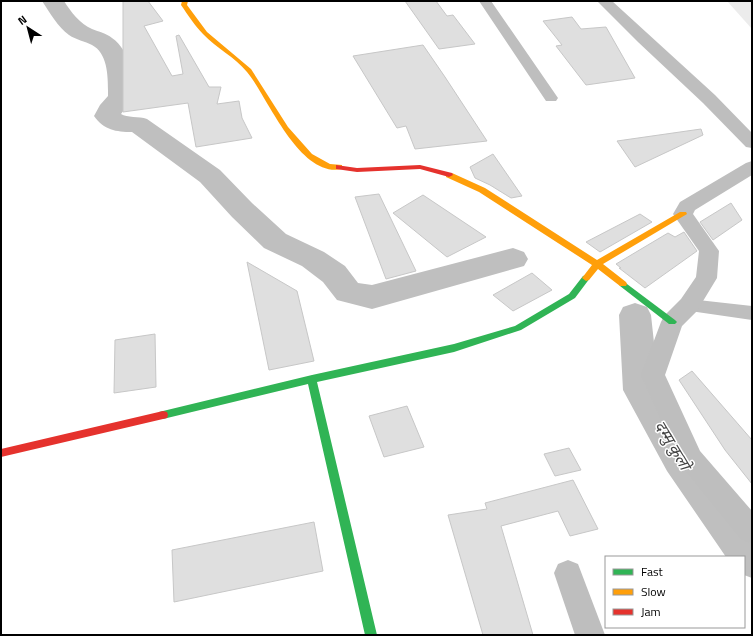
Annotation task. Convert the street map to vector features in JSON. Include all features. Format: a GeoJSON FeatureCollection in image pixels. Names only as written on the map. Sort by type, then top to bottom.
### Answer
{"type":"FeatureCollection","features":[{"type":"Feature","properties":{"kind":"street"},"geometry":{"type":"LineString","coordinates":[[185,1],[184,5],[205,33],[249,70],[286,128],[309,156],[328,166],[357,170],[420,167],[450,176],[482,190],[598,264],[672,322]]}},
{"type":"Feature","properties":{"kind":"street"},"geometry":{"type":"LineString","coordinates":[[604,1],[642,39],[709,99],[752,143]]}},
{"type":"Feature","properties":{"kind":"street"},"geometry":{"type":"LineString","coordinates":[[1,453],[312,379],[454,348],[518,328],[572,296],[598,264],[683,214],[688,206],[752,167]]}},
{"type":"Feature","properties":{"kind":"street"},"geometry":{"type":"LineString","coordinates":[[683,214],[709,251],[706,278],[689,305],[672,322],[653,375],[691,458],[752,531]]}},
{"type":"Feature","properties":{"kind":"street"},"geometry":{"type":"LineString","coordinates":[[312,379],[372,635]]}},
{"type":"Feature","properties":{"kind":"street"},"geometry":{"type":"LineString","coordinates":[[568,573],[590,635]]}},
{"type":"Feature","properties":{"kind":"lane"},"geometry":{"type":"LineString","coordinates":[[485,1],[551,98]]}},
{"type":"Feature","properties":{"kind":"lane"},"geometry":{"type":"LineString","coordinates":[[689,305],[752,313]]}},
{"type":"Feature","properties":{"kind":"shaded area"},"geometry":{"type":"Polygon","coordinates":[[[727,1],[752,1],[752,29],[727,1]]]}},
{"type":"Feature","properties":{"kind":"building"},"geometry":{"type":"Polygon","coordinates":[[[123,1],[148,1],[163,21],[144,26],[172,76],[183,74],[176,36],[179,35],[209,87],[221,87],[217,104],[239,101],[242,118],[252,138],[196,147],[188,103],[123,112],[123,1]]]}},
{"type":"Feature","properties":{"kind":"building"},"geometry":{"type":"Polygon","coordinates":[[[405,1],[436,1],[447,16],[453,15],[475,44],[439,49],[405,1]]]}},
{"type":"Feature","properties":{"kind":"building"},"geometry":{"type":"Polygon","coordinates":[[[572,17],[581,29],[606,27],[635,78],[586,85],[556,46],[562,45],[543,21],[572,17]]]}},
{"type":"Feature","properties":{"kind":"building"},"geometry":{"type":"Polygon","coordinates":[[[423,45],[487,141],[415,149],[406,126],[397,128],[353,56],[423,45]]]}},
{"type":"Feature","properties":{"kind":"building"},"geometry":{"type":"Polygon","coordinates":[[[701,129],[703,135],[635,167],[617,141],[701,129]]]}},
{"type":"Feature","properties":{"kind":"building"},"geometry":{"type":"Polygon","coordinates":[[[493,154],[522,196],[511,198],[475,178],[470,167],[493,154]]]}},
{"type":"Feature","properties":{"kind":"building"},"geometry":{"type":"Polygon","coordinates":[[[379,194],[416,271],[386,279],[355,197],[379,194]]]}},
{"type":"Feature","properties":{"kind":"building"},"geometry":{"type":"Polygon","coordinates":[[[423,195],[486,237],[447,257],[393,213],[423,195]]]}},
{"type":"Feature","properties":{"kind":"building"},"geometry":{"type":"Polygon","coordinates":[[[731,203],[742,220],[713,240],[700,222],[731,203]]]}},
{"type":"Feature","properties":{"kind":"building"},"geometry":{"type":"Polygon","coordinates":[[[640,214],[652,222],[600,252],[586,242],[640,214]]]}},
{"type":"Feature","properties":{"kind":"building"},"geometry":{"type":"Polygon","coordinates":[[[684,232],[697,251],[645,288],[616,264],[668,233],[675,237],[684,232]]]}},
{"type":"Feature","properties":{"kind":"building"},"geometry":{"type":"Polygon","coordinates":[[[247,262],[297,291],[314,361],[269,370],[247,262]]]}},
{"type":"Feature","properties":{"kind":"building"},"geometry":{"type":"Polygon","coordinates":[[[532,273],[552,290],[513,311],[493,295],[532,273]]]}},
{"type":"Feature","properties":{"kind":"building"},"geometry":{"type":"Polygon","coordinates":[[[155,334],[156,387],[114,393],[115,340],[155,334]]]}},
{"type":"Feature","properties":{"kind":"building"},"geometry":{"type":"Polygon","coordinates":[[[692,371],[752,440],[752,484],[725,450],[679,380],[692,371]]]}},
{"type":"Feature","properties":{"kind":"building"},"geometry":{"type":"Polygon","coordinates":[[[407,406],[424,447],[384,457],[369,416],[407,406]]]}},
{"type":"Feature","properties":{"kind":"building"},"geometry":{"type":"Polygon","coordinates":[[[569,448],[581,470],[555,476],[544,454],[569,448]]]}},
{"type":"Feature","properties":{"kind":"building"},"geometry":{"type":"Polygon","coordinates":[[[573,480],[598,529],[570,536],[558,511],[501,526],[533,635],[483,635],[448,515],[487,509],[485,503],[573,480]]]}},
{"type":"Feature","properties":{"kind":"building"},"geometry":{"type":"Polygon","coordinates":[[[314,522],[323,571],[174,602],[172,550],[314,522]]]}},
{"type":"Feature","properties":{"kind":"waterway"},"geometry":{"type":"LineString","coordinates":[[53,1],[73,27],[107,45],[114,56],[118,70],[121,98],[109,110],[107,116],[118,124],[138,124],[210,176],[242,210],[275,241],[313,259],[334,274],[348,292],[372,297],[513,259]]}},
{"type":"Feature","properties":{"kind":"waterway","name":"दम्मु कुलो"},"geometry":{"type":"LineString","coordinates":[[635,315],[641,390],[681,460],[752,559]]}},
{"type":"Feature","properties":{"kind":"traffic: fast"},"geometry":{"type":"LineString","coordinates":[[163,415],[312,379],[454,348],[518,328],[572,296],[586,278]]}},
{"type":"Feature","properties":{"kind":"traffic: fast"},"geometry":{"type":"LineString","coordinates":[[623,284],[672,322]]}},
{"type":"Feature","properties":{"kind":"traffic: fast"},"geometry":{"type":"LineString","coordinates":[[312,379],[371,635]]}},
{"type":"Feature","properties":{"kind":"traffic: slow"},"geometry":{"type":"LineString","coordinates":[[185,1],[184,5],[205,33],[249,70],[285,128],[309,156],[328,166],[339,167]]}},
{"type":"Feature","properties":{"kind":"traffic: slow"},"geometry":{"type":"LineString","coordinates":[[449,175],[482,190],[597,264],[623,284]]}},
{"type":"Feature","properties":{"kind":"traffic: slow"},"geometry":{"type":"LineString","coordinates":[[586,278],[597,264],[683,214]]}},
{"type":"Feature","properties":{"kind":"traffic: jam"},"geometry":{"type":"LineString","coordinates":[[339,167],[357,170],[420,167],[449,175]]}},
{"type":"Feature","properties":{"kind":"traffic: jam"},"geometry":{"type":"LineString","coordinates":[[1,453],[163,415]]}}]}
